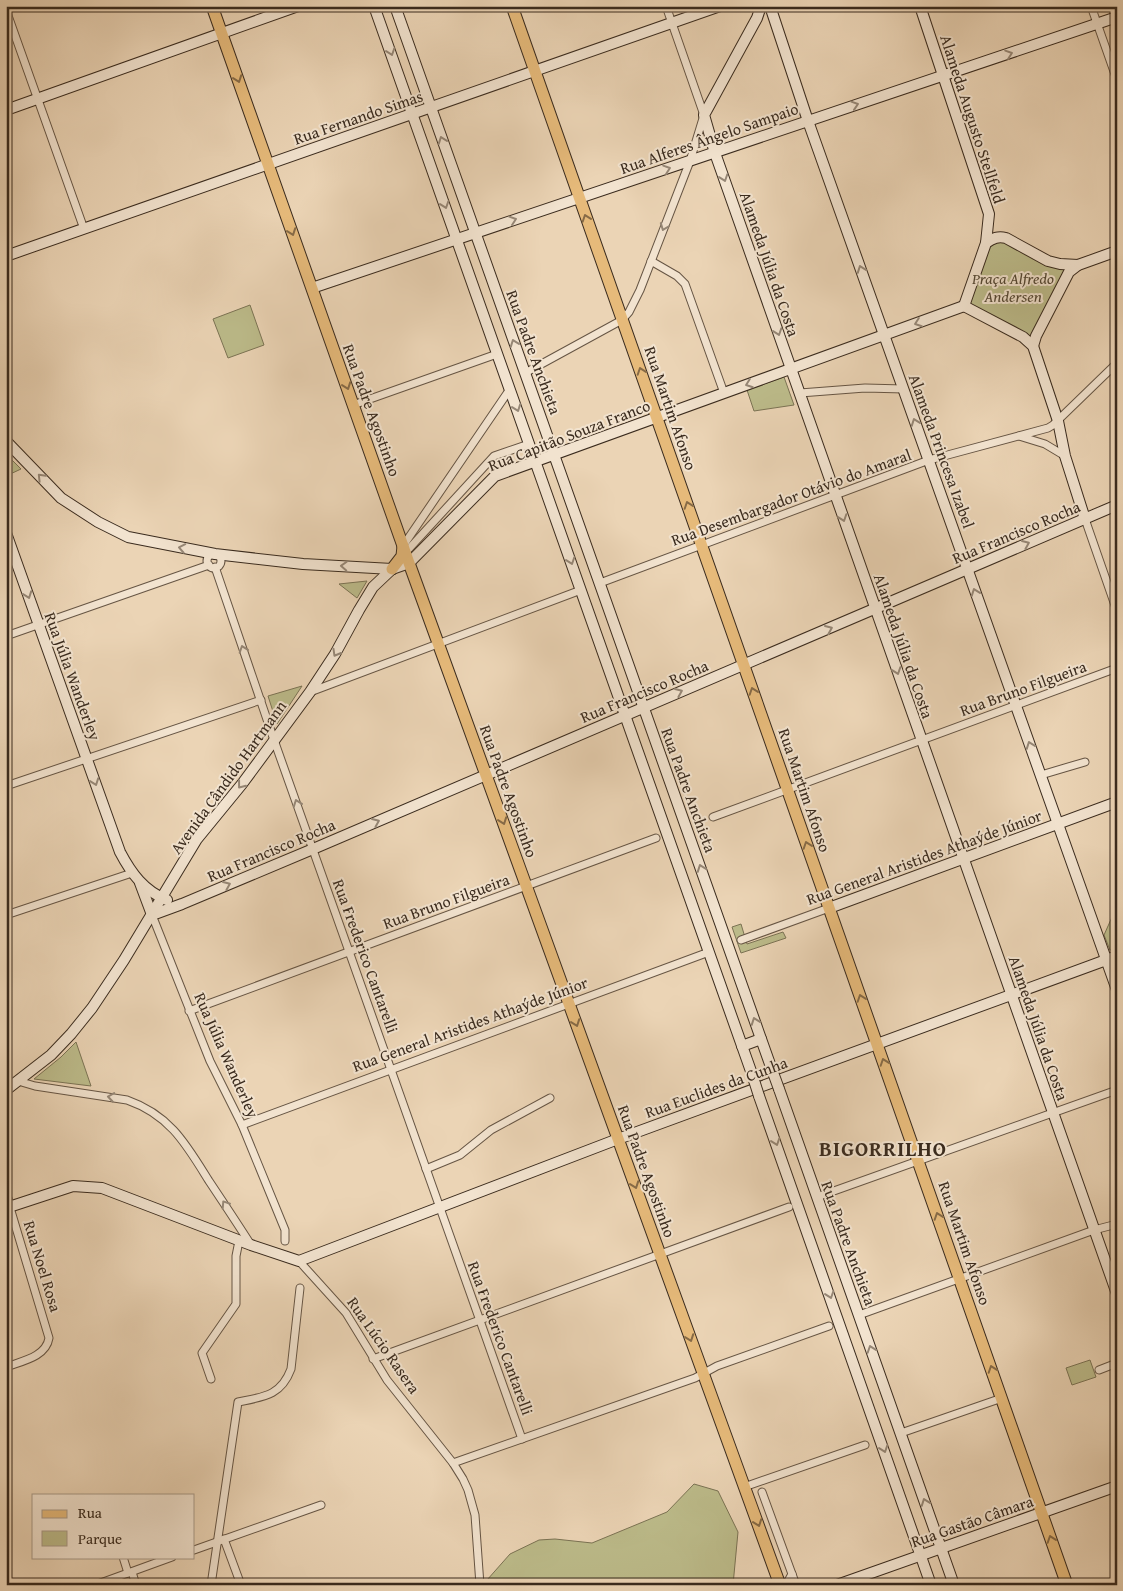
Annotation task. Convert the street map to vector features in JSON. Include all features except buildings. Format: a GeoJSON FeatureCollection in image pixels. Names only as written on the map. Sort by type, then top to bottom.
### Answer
{"type":"FeatureCollection","features":[{"type":"Feature","properties":{"kind":"main road","name":"Rua Padre Agostinho"},"geometry":{"type":"LineString","coordinates":[[212,6],[406,554],[780,1585]]}},
{"type":"Feature","properties":{"kind":"main road","name":"Rua Martim Afonso"},"geometry":{"type":"LineString","coordinates":[[512,6],[1067,1585]]}},
{"type":"Feature","properties":{"kind":"main road"},"geometry":{"type":"LineString","coordinates":[[392,569],[402,556],[406,554]]}},
{"type":"Feature","properties":{"kind":"street"},"geometry":{"type":"LineString","coordinates":[[6,110],[298,6]]}},
{"type":"Feature","properties":{"kind":"street"},"geometry":{"type":"LineString","coordinates":[[374,6],[931,1585]]}},
{"type":"Feature","properties":{"kind":"street","name":"Rua Padre Anchieta"},"geometry":{"type":"LineString","coordinates":[[395,6],[954,1585]]}},
{"type":"Feature","properties":{"kind":"street","name":"Alameda Júlia da Costa"},"geometry":{"type":"LineString","coordinates":[[666,6],[715,152],[1117,1294]]}},
{"type":"Feature","properties":{"kind":"street","name":"Rua Fernando Simas"},"geometry":{"type":"LineString","coordinates":[[6,256],[720,6]]}},
{"type":"Feature","properties":{"kind":"street"},"geometry":{"type":"LineString","coordinates":[[525,373],[622,320],[634,302],[690,161],[704,115],[757,18],[760,6]]}},
{"type":"Feature","properties":{"kind":"street","name":"Alameda Augusto Stellfeld"},"geometry":{"type":"LineString","coordinates":[[920,6],[989,214],[986,243]]}},
{"type":"Feature","properties":{"kind":"street"},"geometry":{"type":"LineString","coordinates":[[1091,6],[1117,80]]}},
{"type":"Feature","properties":{"kind":"street"},"geometry":{"type":"LineString","coordinates":[[6,10],[84,228]]}},
{"type":"Feature","properties":{"kind":"street"},"geometry":{"type":"LineString","coordinates":[[757,18],[772,11]]}},
{"type":"Feature","properties":{"kind":"street","name":"Alameda Princesa Izabel"},"geometry":{"type":"LineString","coordinates":[[772,11],[808,120],[1117,990]]}},
{"type":"Feature","properties":{"kind":"street","name":"Rua Alferes Ângelo Sampaio"},"geometry":{"type":"LineString","coordinates":[[312,288],[1117,17]]}},
{"type":"Feature","properties":{"kind":"street"},"geometry":{"type":"LineString","coordinates":[[1117,251],[1078,265],[1060,264],[1048,261],[1006,238],[997,237],[986,243],[964,306],[1023,337],[1033,346],[1058,421],[1065,456],[1117,611]]}},
{"type":"Feature","properties":{"kind":"street"},"geometry":{"type":"LineString","coordinates":[[651,261],[677,276],[685,284],[724,393]]}},
{"type":"Feature","properties":{"kind":"street"},"geometry":{"type":"LineString","coordinates":[[1033,346],[1065,277],[1078,265]]}},
{"type":"Feature","properties":{"kind":"street","name":"Rua Capitão Souza Franco"},"geometry":{"type":"LineString","coordinates":[[406,554],[442,532],[492,478],[964,306]]}},
{"type":"Feature","properties":{"kind":"street"},"geometry":{"type":"LineString","coordinates":[[354,405],[497,354]]}},
{"type":"Feature","properties":{"kind":"street","name":"Rua Desembargador Otávio do Amaral"},"geometry":{"type":"LineString","coordinates":[[600,583],[929,460],[1048,428],[1058,421],[1117,363]]}},
{"type":"Feature","properties":{"kind":"street"},"geometry":{"type":"LineString","coordinates":[[800,393],[864,388],[904,389]]}},
{"type":"Feature","properties":{"kind":"street"},"geometry":{"type":"LineString","coordinates":[[406,554],[510,389]]}},
{"type":"Feature","properties":{"kind":"street"},"geometry":{"type":"LineString","coordinates":[[1019,436],[1045,444],[1065,456]]}},
{"type":"Feature","properties":{"kind":"street"},"geometry":{"type":"LineString","coordinates":[[6,441],[61,498],[98,522],[128,537],[215,554],[303,564],[392,569],[494,456],[529,444]]}},
{"type":"Feature","properties":{"kind":"street","name":"Rua Francisco Rocha"},"geometry":{"type":"LineString","coordinates":[[152,915],[313,849],[1117,505]]}},
{"type":"Feature","properties":{"kind":"street","name":"Rua Júlia Wanderley"},"geometry":{"type":"LineString","coordinates":[[6,533],[115,838],[132,873],[140,882],[162,898]]}},
{"type":"Feature","properties":{"kind":"street","name":"Rua Frederico Cantarelli"},"geometry":{"type":"LineString","coordinates":[[215,554],[219,556],[219,565],[212,566],[522,1439]]}},
{"type":"Feature","properties":{"kind":"street"},"geometry":{"type":"LineString","coordinates":[[6,636],[212,566]]}},
{"type":"Feature","properties":{"kind":"street","name":"Avenida Cândido Hartmann"},"geometry":{"type":"LineString","coordinates":[[6,1090],[51,1055],[81,1023],[112,980],[197,840],[242,784],[310,692],[335,654],[367,596],[392,569]]}},
{"type":"Feature","properties":{"kind":"street"},"geometry":{"type":"LineString","coordinates":[[310,692],[581,590]]}},
{"type":"Feature","properties":{"kind":"street","name":"Rua Bruno Filgueira"},"geometry":{"type":"LineString","coordinates":[[713,817],[1117,668]]}},
{"type":"Feature","properties":{"kind":"street"},"geometry":{"type":"LineString","coordinates":[[6,786],[261,700]]}},
{"type":"Feature","properties":{"kind":"street"},"geometry":{"type":"LineString","coordinates":[[1040,775],[1085,762]]}},
{"type":"Feature","properties":{"kind":"street","name":"Rua General Aristides Athaýde Júnior"},"geometry":{"type":"LineString","coordinates":[[741,940],[1117,802]]}},
{"type":"Feature","properties":{"kind":"street","name":"Rua Bruno Filgueira"},"geometry":{"type":"LineString","coordinates":[[189,1010],[656,838]]}},
{"type":"Feature","properties":{"kind":"street"},"geometry":{"type":"LineString","coordinates":[[6,915],[132,873]]}},
{"type":"Feature","properties":{"kind":"street","name":"Rua Júlia Wanderley"},"geometry":{"type":"LineString","coordinates":[[140,882],[210,1061],[242,1125],[285,1230],[285,1241]]}},
{"type":"Feature","properties":{"kind":"street"},"geometry":{"type":"LineString","coordinates":[[162,898],[182,904]]}},
{"type":"Feature","properties":{"kind":"street","name":"Rua General Aristides Athaýde Júnior"},"geometry":{"type":"LineString","coordinates":[[242,1125],[708,952]]}},
{"type":"Feature","properties":{"kind":"street","name":"Rua Euclides da Cunha"},"geometry":{"type":"LineString","coordinates":[[299,1261],[618,1139],[1117,956]]}},
{"type":"Feature","properties":{"kind":"street"},"geometry":{"type":"LineString","coordinates":[[742,1046],[761,1039]]}},
{"type":"Feature","properties":{"kind":"street"},"geometry":{"type":"LineString","coordinates":[[18,1081],[35,1086],[127,1100],[158,1115],[181,1137],[251,1245]]}},
{"type":"Feature","properties":{"kind":"street"},"geometry":{"type":"LineString","coordinates":[[817,1197],[1117,1090]]}},
{"type":"Feature","properties":{"kind":"street"},"geometry":{"type":"LineString","coordinates":[[426,1169],[460,1155],[491,1130],[550,1098]]}},
{"type":"Feature","properties":{"kind":"street","name":"Rua Lúcio Rasera"},"geometry":{"type":"LineString","coordinates":[[7,1204],[73,1186],[93,1187],[113,1191],[239,1241],[299,1261],[346,1313],[387,1380],[453,1463],[468,1490],[475,1516],[479,1584]]}},
{"type":"Feature","properties":{"kind":"street","name":"Rua Noel Rosa"},"geometry":{"type":"LineString","coordinates":[[6,1367],[37,1356],[48,1344],[49,1333],[7,1204]]}},
{"type":"Feature","properties":{"kind":"street"},"geometry":{"type":"LineString","coordinates":[[373,1359],[789,1207]]}},
{"type":"Feature","properties":{"kind":"street"},"geometry":{"type":"LineString","coordinates":[[859,1315],[1094,1230],[1117,1224]]}},
{"type":"Feature","properties":{"kind":"street"},"geometry":{"type":"LineString","coordinates":[[211,1379],[202,1353],[236,1304],[236,1256],[239,1241]]}},
{"type":"Feature","properties":{"kind":"street"},"geometry":{"type":"LineString","coordinates":[[211,1585],[220,1540],[238,1402],[272,1394],[284,1383],[291,1369],[300,1288]]}},
{"type":"Feature","properties":{"kind":"street"},"geometry":{"type":"LineString","coordinates":[[453,1463],[695,1378],[717,1366],[828,1326]]}},
{"type":"Feature","properties":{"kind":"street"},"geometry":{"type":"LineString","coordinates":[[1099,1370],[1117,1363]]}},
{"type":"Feature","properties":{"kind":"street"},"geometry":{"type":"LineString","coordinates":[[901,1433],[1002,1398]]}},
{"type":"Feature","properties":{"kind":"street"},"geometry":{"type":"LineString","coordinates":[[744,1486],[865,1445]]}},
{"type":"Feature","properties":{"kind":"street","name":"Rua Gastão Câmara"},"geometry":{"type":"LineString","coordinates":[[837,1585],[1117,1486]]}},
{"type":"Feature","properties":{"kind":"street"},"geometry":{"type":"LineString","coordinates":[[762,1492],[796,1585]]}},
{"type":"Feature","properties":{"kind":"street"},"geometry":{"type":"LineString","coordinates":[[750,1501],[767,1505]]}},
{"type":"Feature","properties":{"kind":"street"},"geometry":{"type":"LineString","coordinates":[[195,1550],[321,1505]]}},
{"type":"Feature","properties":{"kind":"street"},"geometry":{"type":"LineString","coordinates":[[220,1540],[241,1585]]}},
{"type":"Feature","properties":{"kind":"street"},"geometry":{"type":"LineString","coordinates":[[123,1558],[136,1585]]}},
{"type":"Feature","properties":{"kind":"street"},"geometry":{"type":"LineString","coordinates":[[95,1585],[169,1558]]}},
{"type":"Feature","properties":{"kind":"street"},"geometry":{"type":"LineString","coordinates":[[786,1585],[792,1574]]}},
{"type":"Feature","properties":{"kind":"green space","name":"Praça Alfredo Andersen"},"geometry":{"type":"Polygon","coordinates":[[[997,237],[1048,261],[1078,265],[1034,340],[964,306],[986,243],[997,237]]]}},
{"type":"Feature","properties":{"kind":"green space"},"geometry":{"type":"Polygon","coordinates":[[[250,305],[264,345],[228,358],[213,319],[250,305]]]}},
{"type":"Feature","properties":{"kind":"green space"},"geometry":{"type":"Polygon","coordinates":[[[784,377],[794,405],[754,411],[747,390],[784,377]]]}},
{"type":"Feature","properties":{"kind":"green space"},"geometry":{"type":"Polygon","coordinates":[[[6,454],[21,469],[6,476],[6,454]]]}},
{"type":"Feature","properties":{"kind":"green space"},"geometry":{"type":"Polygon","coordinates":[[[367,581],[357,598],[339,584],[367,581]]]}},
{"type":"Feature","properties":{"kind":"green space"},"geometry":{"type":"Polygon","coordinates":[[[302,686],[277,724],[268,696],[302,686]]]}},
{"type":"Feature","properties":{"kind":"green space"},"geometry":{"type":"Polygon","coordinates":[[[1117,906],[1117,948],[1110,950],[1104,935],[1117,906]]]}},
{"type":"Feature","properties":{"kind":"green space"},"geometry":{"type":"Polygon","coordinates":[[[741,924],[747,944],[783,932],[786,938],[741,953],[732,927],[741,924]]]}},
{"type":"Feature","properties":{"kind":"green space"},"geometry":{"type":"Polygon","coordinates":[[[76,1042],[91,1086],[34,1079],[61,1057],[76,1042]]]}},
{"type":"Feature","properties":{"kind":"green space"},"geometry":{"type":"Polygon","coordinates":[[[1090,1360],[1096,1377],[1072,1385],[1066,1368],[1090,1360]]]}},
{"type":"Feature","properties":{"kind":"green space"},"geometry":{"type":"Polygon","coordinates":[[[694,1484],[718,1491],[738,1532],[733,1585],[488,1585],[487,1580],[510,1554],[539,1540],[555,1539],[592,1543],[667,1512],[694,1484]]]}},
{"type":"Feature","properties":{"kind":"district","name":"BIGORRILHO"},"geometry":{"type":"Point","coordinates":[883,1148]}}]}
